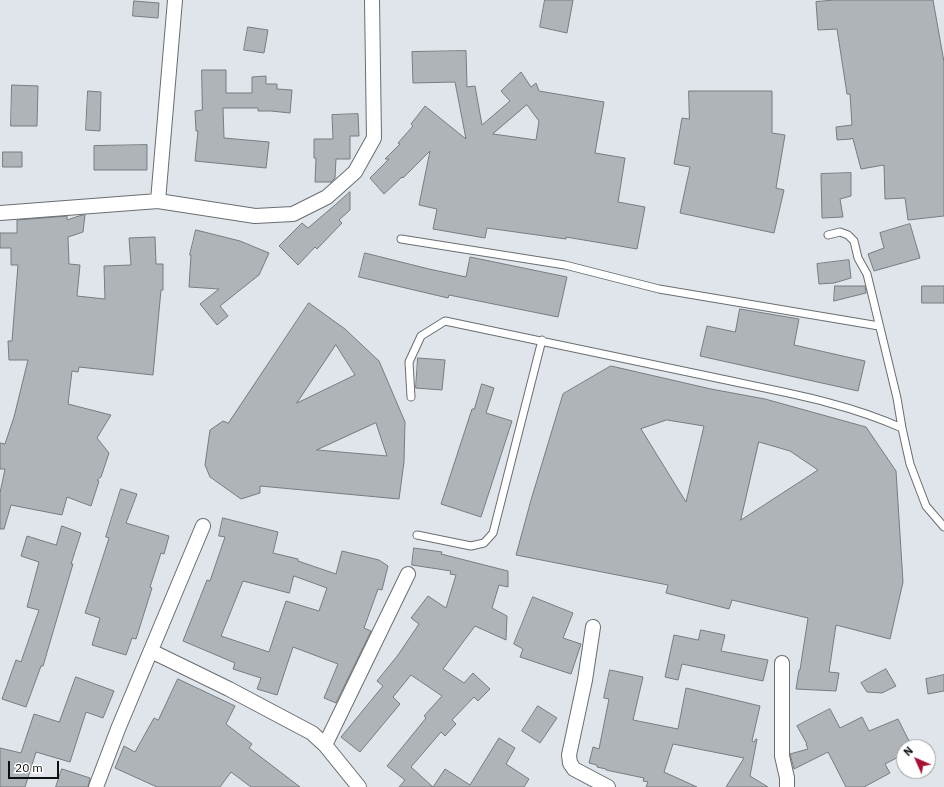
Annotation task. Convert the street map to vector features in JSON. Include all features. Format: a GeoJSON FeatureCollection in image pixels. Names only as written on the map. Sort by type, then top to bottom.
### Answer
{"type":"FeatureCollection","features":[{"type":"Feature","properties":{"kind":"street"},"geometry":{"type":"LineString","coordinates":[[158,200],[175,0]]}},
{"type":"Feature","properties":{"kind":"street"},"geometry":{"type":"LineString","coordinates":[[0,213],[158,200],[255,216],[293,214],[327,197],[355,172],[374,138],[372,0]]}},
{"type":"Feature","properties":{"kind":"street"},"geometry":{"type":"LineString","coordinates":[[96,787],[118,728],[203,526]]}},
{"type":"Feature","properties":{"kind":"street"},"geometry":{"type":"LineString","coordinates":[[325,744],[408,574]]}},
{"type":"Feature","properties":{"kind":"street"},"geometry":{"type":"LineString","coordinates":[[593,627],[569,755],[570,763],[574,769],[608,787]]}},
{"type":"Feature","properties":{"kind":"street"},"geometry":{"type":"LineString","coordinates":[[151,651],[229,689],[312,734],[325,744],[359,787]]}},
{"type":"Feature","properties":{"kind":"street"},"geometry":{"type":"LineString","coordinates":[[782,663],[782,756],[787,778],[787,787]]}},
{"type":"Feature","properties":{"kind":"lane"},"geometry":{"type":"LineString","coordinates":[[828,235],[840,232],[848,235],[854,241],[858,258],[867,274],[897,398],[910,464],[926,506],[944,527]]}},
{"type":"Feature","properties":{"kind":"lane"},"geometry":{"type":"LineString","coordinates":[[401,239],[565,265],[659,289],[879,326]]}},
{"type":"Feature","properties":{"kind":"lane"},"geometry":{"type":"LineString","coordinates":[[411,397],[409,362],[421,336],[445,321],[542,340],[817,399],[881,419],[902,428]]}},
{"type":"Feature","properties":{"kind":"lane"},"geometry":{"type":"LineString","coordinates":[[417,535],[471,546],[484,543],[493,533],[542,340]]}},
{"type":"Feature","properties":{"kind":"building"},"geometry":{"type":"Polygon","coordinates":[[[545,0],[573,0],[567,33],[540,27],[545,0]]]}},
{"type":"Feature","properties":{"kind":"building"},"geometry":{"type":"Polygon","coordinates":[[[834,0],[933,0],[944,62],[944,216],[908,220],[905,198],[885,199],[884,165],[861,169],[853,139],[837,140],[836,127],[852,125],[850,94],[847,94],[837,29],[818,30],[816,2],[834,0]]]}},
{"type":"Feature","properties":{"kind":"building"},"geometry":{"type":"Polygon","coordinates":[[[134,1],[159,3],[158,18],[133,16],[134,1]]]}},
{"type":"Feature","properties":{"kind":"building"},"geometry":{"type":"Polygon","coordinates":[[[248,27],[268,30],[264,53],[244,50],[248,27]]]}},
{"type":"Feature","properties":{"kind":"building"},"geometry":{"type":"Polygon","coordinates":[[[466,51],[467,87],[475,86],[482,125],[510,101],[501,91],[521,72],[531,87],[536,83],[539,91],[604,102],[595,153],[625,158],[618,202],[645,207],[637,249],[566,237],[566,239],[487,228],[485,238],[433,229],[437,209],[419,205],[430,151],[403,178],[402,177],[384,194],[370,178],[389,159],[385,159],[400,144],[398,143],[413,126],[411,124],[425,106],[466,139],[455,82],[413,83],[412,52],[466,51]],[[527,105],[493,134],[536,140],[539,121],[527,105]]]}},
{"type":"Feature","properties":{"kind":"building"},"geometry":{"type":"Polygon","coordinates":[[[202,70],[226,70],[226,93],[252,93],[252,77],[266,76],[266,84],[277,84],[277,89],[292,90],[290,113],[258,111],[258,108],[223,108],[224,138],[269,142],[266,168],[195,161],[198,131],[196,131],[195,111],[202,110],[202,70]]]}},
{"type":"Feature","properties":{"kind":"building"},"geometry":{"type":"Polygon","coordinates":[[[12,85],[38,86],[37,126],[11,126],[12,85]]]}},
{"type":"Feature","properties":{"kind":"building"},"geometry":{"type":"Polygon","coordinates":[[[88,91],[101,92],[100,131],[86,130],[88,91]]]}},
{"type":"Feature","properties":{"kind":"building"},"geometry":{"type":"Polygon","coordinates":[[[689,91],[772,91],[772,133],[785,135],[776,188],[784,190],[774,233],[680,213],[690,167],[674,164],[682,118],[689,119],[689,91]]]}},
{"type":"Feature","properties":{"kind":"building"},"geometry":{"type":"Polygon","coordinates":[[[358,114],[359,136],[350,136],[350,159],[336,159],[335,178],[331,182],[315,182],[316,158],[314,158],[314,139],[333,139],[332,115],[358,114]]]}},
{"type":"Feature","properties":{"kind":"building"},"geometry":{"type":"Polygon","coordinates":[[[147,145],[147,170],[94,170],[94,146],[147,145]]]}},
{"type":"Feature","properties":{"kind":"building"},"geometry":{"type":"Polygon","coordinates":[[[3,152],[22,152],[22,167],[3,167],[3,152]]]}},
{"type":"Feature","properties":{"kind":"building"},"geometry":{"type":"Polygon","coordinates":[[[851,173],[851,196],[840,199],[843,217],[822,218],[821,174],[851,173]]]}},
{"type":"Feature","properties":{"kind":"building"},"geometry":{"type":"Polygon","coordinates":[[[350,192],[350,210],[339,220],[342,223],[317,249],[315,247],[298,265],[279,246],[302,223],[308,228],[350,192]]]}},
{"type":"Feature","properties":{"kind":"building"},"geometry":{"type":"Polygon","coordinates":[[[85,215],[83,232],[68,237],[69,264],[80,265],[77,296],[105,299],[104,266],[131,265],[129,238],[155,237],[156,264],[163,264],[163,290],[161,290],[153,375],[79,367],[78,372],[72,371],[68,404],[111,415],[97,438],[109,453],[101,477],[97,480],[99,481],[91,506],[67,497],[62,515],[11,505],[4,529],[0,529],[0,493],[5,469],[0,469],[0,443],[5,444],[14,417],[28,360],[9,360],[8,341],[12,341],[18,265],[11,265],[11,248],[0,248],[0,233],[17,233],[17,220],[67,216],[67,220],[85,215]]]}},
{"type":"Feature","properties":{"kind":"building"},"geometry":{"type":"Polygon","coordinates":[[[910,224],[920,258],[874,271],[868,254],[884,248],[880,233],[910,224]]]}},
{"type":"Feature","properties":{"kind":"building"},"geometry":{"type":"Polygon","coordinates":[[[196,230],[240,241],[269,253],[259,275],[220,306],[228,316],[217,325],[200,304],[219,289],[189,287],[190,255],[196,230]]]}},
{"type":"Feature","properties":{"kind":"building"},"geometry":{"type":"Polygon","coordinates":[[[365,253],[466,277],[470,257],[567,277],[558,317],[449,295],[448,298],[359,277],[365,253]]]}},
{"type":"Feature","properties":{"kind":"building"},"geometry":{"type":"Polygon","coordinates":[[[849,260],[851,278],[834,283],[819,284],[817,264],[849,260]]]}},
{"type":"Feature","properties":{"kind":"building"},"geometry":{"type":"Polygon","coordinates":[[[835,286],[865,286],[866,293],[834,301],[835,286]]]}},
{"type":"Feature","properties":{"kind":"building"},"geometry":{"type":"Polygon","coordinates":[[[922,286],[944,286],[944,303],[922,303],[922,286]]]}},
{"type":"Feature","properties":{"kind":"building"},"geometry":{"type":"Polygon","coordinates":[[[309,303],[345,329],[379,361],[405,422],[404,462],[399,499],[260,486],[260,493],[241,499],[210,477],[205,465],[210,430],[223,421],[228,423],[309,303]],[[336,345],[297,403],[355,375],[336,345]],[[376,423],[317,450],[387,456],[376,423]]]}},
{"type":"Feature","properties":{"kind":"building"},"geometry":{"type":"Polygon","coordinates":[[[740,309],[799,319],[794,345],[865,361],[858,391],[700,356],[707,326],[735,332],[740,309]]]}},
{"type":"Feature","properties":{"kind":"building"},"geometry":{"type":"Polygon","coordinates":[[[418,358],[445,360],[442,390],[416,388],[418,358]]]}},
{"type":"Feature","properties":{"kind":"building"},"geometry":{"type":"Polygon","coordinates":[[[611,366],[711,389],[765,399],[866,427],[896,471],[903,582],[890,639],[836,625],[829,672],[839,673],[836,691],[796,689],[808,618],[732,600],[729,609],[666,593],[668,585],[516,555],[563,394],[611,366]],[[667,420],[641,429],[686,502],[704,426],[667,420]],[[759,442],[741,520],[818,470],[790,451],[759,442]]]}},
{"type":"Feature","properties":{"kind":"building"},"geometry":{"type":"Polygon","coordinates":[[[482,384],[494,388],[486,413],[512,421],[481,517],[441,504],[472,409],[474,409],[482,384]]]}},
{"type":"Feature","properties":{"kind":"building"},"geometry":{"type":"Polygon","coordinates":[[[121,489],[137,494],[126,523],[169,536],[164,554],[161,553],[150,587],[152,588],[136,639],[132,638],[126,655],[92,645],[100,618],[85,613],[109,538],[106,537],[121,489]]]}},
{"type":"Feature","properties":{"kind":"building"},"geometry":{"type":"Polygon","coordinates":[[[223,518],[278,532],[273,553],[298,559],[298,561],[336,574],[342,551],[379,560],[388,566],[382,590],[378,589],[364,628],[371,631],[336,703],[324,698],[338,664],[293,647],[277,695],[257,689],[261,678],[233,669],[235,663],[183,641],[207,580],[210,581],[225,537],[219,536],[223,518]],[[294,576],[289,593],[243,581],[221,636],[269,652],[286,601],[319,611],[327,588],[294,576]]]}},
{"type":"Feature","properties":{"kind":"building"},"geometry":{"type":"Polygon","coordinates":[[[62,526],[81,533],[43,666],[41,666],[26,707],[2,699],[16,660],[21,662],[39,610],[27,607],[39,562],[21,556],[27,536],[56,545],[62,526]]]}},
{"type":"Feature","properties":{"kind":"building"},"geometry":{"type":"Polygon","coordinates":[[[414,548],[442,552],[441,554],[508,571],[508,587],[499,585],[492,608],[507,616],[506,640],[475,626],[443,669],[464,683],[473,673],[490,689],[478,701],[474,697],[452,720],[456,724],[445,736],[441,732],[411,767],[433,787],[399,787],[405,780],[387,766],[426,718],[424,716],[442,696],[411,675],[393,697],[400,704],[360,752],[341,737],[383,686],[377,681],[398,655],[419,624],[411,618],[428,596],[446,608],[456,575],[450,574],[451,571],[412,565],[414,548]]]}},
{"type":"Feature","properties":{"kind":"building"},"geometry":{"type":"Polygon","coordinates":[[[533,597],[573,613],[563,638],[581,644],[571,674],[520,657],[523,649],[514,644],[533,597]]]}},
{"type":"Feature","properties":{"kind":"building"},"geometry":{"type":"Polygon","coordinates":[[[701,630],[725,635],[721,651],[768,660],[763,681],[682,664],[678,680],[665,677],[674,635],[698,640],[701,630]]]}},
{"type":"Feature","properties":{"kind":"building"},"geometry":{"type":"Polygon","coordinates":[[[886,669],[896,686],[882,693],[867,692],[861,683],[886,669]]]}},
{"type":"Feature","properties":{"kind":"building"},"geometry":{"type":"Polygon","coordinates":[[[610,670],[643,677],[633,720],[678,729],[686,688],[760,706],[752,741],[754,742],[757,739],[750,776],[768,787],[726,787],[744,758],[673,744],[664,772],[697,787],[646,787],[648,782],[643,781],[644,778],[606,770],[589,763],[593,747],[599,749],[609,699],[604,698],[610,670]]]}},
{"type":"Feature","properties":{"kind":"building"},"geometry":{"type":"Polygon","coordinates":[[[944,675],[944,691],[928,694],[926,679],[944,675]]]}},
{"type":"Feature","properties":{"kind":"building"},"geometry":{"type":"Polygon","coordinates":[[[76,677],[114,691],[103,718],[86,712],[70,762],[36,752],[25,787],[0,787],[0,748],[21,753],[34,714],[59,722],[76,677]]]}},
{"type":"Feature","properties":{"kind":"building"},"geometry":{"type":"Polygon","coordinates":[[[178,679],[235,706],[226,724],[252,744],[249,748],[300,787],[251,787],[231,772],[220,787],[157,787],[115,768],[124,746],[135,752],[154,718],[158,720],[178,679]]]}},
{"type":"Feature","properties":{"kind":"building"},"geometry":{"type":"Polygon","coordinates":[[[538,706],[557,718],[540,743],[522,731],[538,706]]]}},
{"type":"Feature","properties":{"kind":"building"},"geometry":{"type":"Polygon","coordinates":[[[830,709],[840,728],[862,717],[869,731],[898,719],[908,739],[896,739],[896,758],[885,764],[890,773],[864,787],[846,787],[828,752],[794,769],[790,754],[808,749],[807,744],[797,726],[830,709]]]}},
{"type":"Feature","properties":{"kind":"building"},"geometry":{"type":"Polygon","coordinates":[[[499,738],[515,748],[506,764],[529,779],[524,787],[433,787],[445,769],[470,785],[499,738]]]}},
{"type":"Feature","properties":{"kind":"building"},"geometry":{"type":"Polygon","coordinates":[[[62,769],[90,778],[88,787],[56,787],[62,769]]]}}]}
